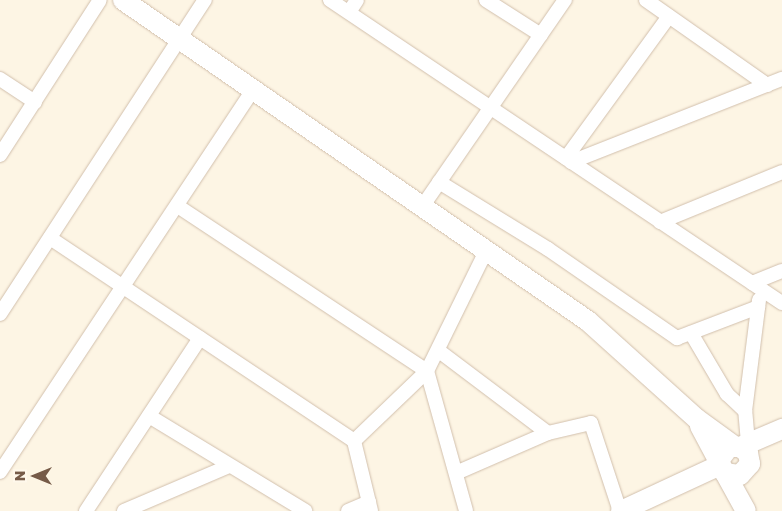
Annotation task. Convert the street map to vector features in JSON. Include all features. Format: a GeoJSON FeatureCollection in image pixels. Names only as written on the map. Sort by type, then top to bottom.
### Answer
{"type":"FeatureCollection","features":[{"type":"Feature","properties":{"kind":"main road"},"geometry":{"type":"LineString","coordinates":[[123,0],[588,321],[697,420],[735,458],[746,509]]}},
{"type":"Feature","properties":{"kind":"main road"},"geometry":{"type":"LineString","coordinates":[[621,511],[735,458],[782,429]]}},
{"type":"Feature","properties":{"kind":"street"},"geometry":{"type":"LineString","coordinates":[[0,156],[100,0]]}},
{"type":"Feature","properties":{"kind":"street"},"geometry":{"type":"LineString","coordinates":[[1,310],[50,238],[178,38],[206,0]]}},
{"type":"Feature","properties":{"kind":"street"},"geometry":{"type":"LineString","coordinates":[[330,0],[782,303]]}},
{"type":"Feature","properties":{"kind":"street"},"geometry":{"type":"LineString","coordinates":[[348,12],[356,0]]}},
{"type":"Feature","properties":{"kind":"street"},"geometry":{"type":"LineString","coordinates":[[486,0],[541,35]]}},
{"type":"Feature","properties":{"kind":"street"},"geometry":{"type":"LineString","coordinates":[[422,207],[565,0]]}},
{"type":"Feature","properties":{"kind":"street"},"geometry":{"type":"LineString","coordinates":[[646,0],[767,84]]}},
{"type":"Feature","properties":{"kind":"street"},"geometry":{"type":"LineString","coordinates":[[568,160],[669,16]]}},
{"type":"Feature","properties":{"kind":"street"},"geometry":{"type":"LineString","coordinates":[[568,160],[782,78]]}},
{"type":"Feature","properties":{"kind":"street"},"geometry":{"type":"LineString","coordinates":[[0,79],[35,102]]}},
{"type":"Feature","properties":{"kind":"street"},"geometry":{"type":"LineString","coordinates":[[0,472],[179,207],[253,90]]}},
{"type":"Feature","properties":{"kind":"street"},"geometry":{"type":"LineString","coordinates":[[660,222],[782,172]]}},
{"type":"Feature","properties":{"kind":"street"},"geometry":{"type":"LineString","coordinates":[[439,182],[548,249],[673,337],[691,333],[758,307]]}},
{"type":"Feature","properties":{"kind":"street"},"geometry":{"type":"LineString","coordinates":[[179,207],[426,371],[466,511]]}},
{"type":"Feature","properties":{"kind":"street"},"geometry":{"type":"LineString","coordinates":[[50,238],[354,441],[370,507],[348,511]]}},
{"type":"Feature","properties":{"kind":"street"},"geometry":{"type":"LineString","coordinates":[[354,441],[426,371],[439,351],[486,250]]}},
{"type":"Feature","properties":{"kind":"street"},"geometry":{"type":"LineString","coordinates":[[756,286],[782,271]]}},
{"type":"Feature","properties":{"kind":"street"},"geometry":{"type":"LineString","coordinates":[[735,458],[745,411],[758,307],[756,286]]}},
{"type":"Feature","properties":{"kind":"street"},"geometry":{"type":"LineString","coordinates":[[691,333],[727,394],[745,411]]}},
{"type":"Feature","properties":{"kind":"street"},"geometry":{"type":"LineString","coordinates":[[86,511],[200,338]]}},
{"type":"Feature","properties":{"kind":"street"},"geometry":{"type":"LineString","coordinates":[[439,351],[548,433]]}},
{"type":"Feature","properties":{"kind":"street"},"geometry":{"type":"LineString","coordinates":[[149,416],[305,511]]}},
{"type":"Feature","properties":{"kind":"street"},"geometry":{"type":"LineString","coordinates":[[456,473],[548,433],[591,422],[621,511]]}},
{"type":"Feature","properties":{"kind":"street"},"geometry":{"type":"LineString","coordinates":[[124,511],[229,466]]}}]}
